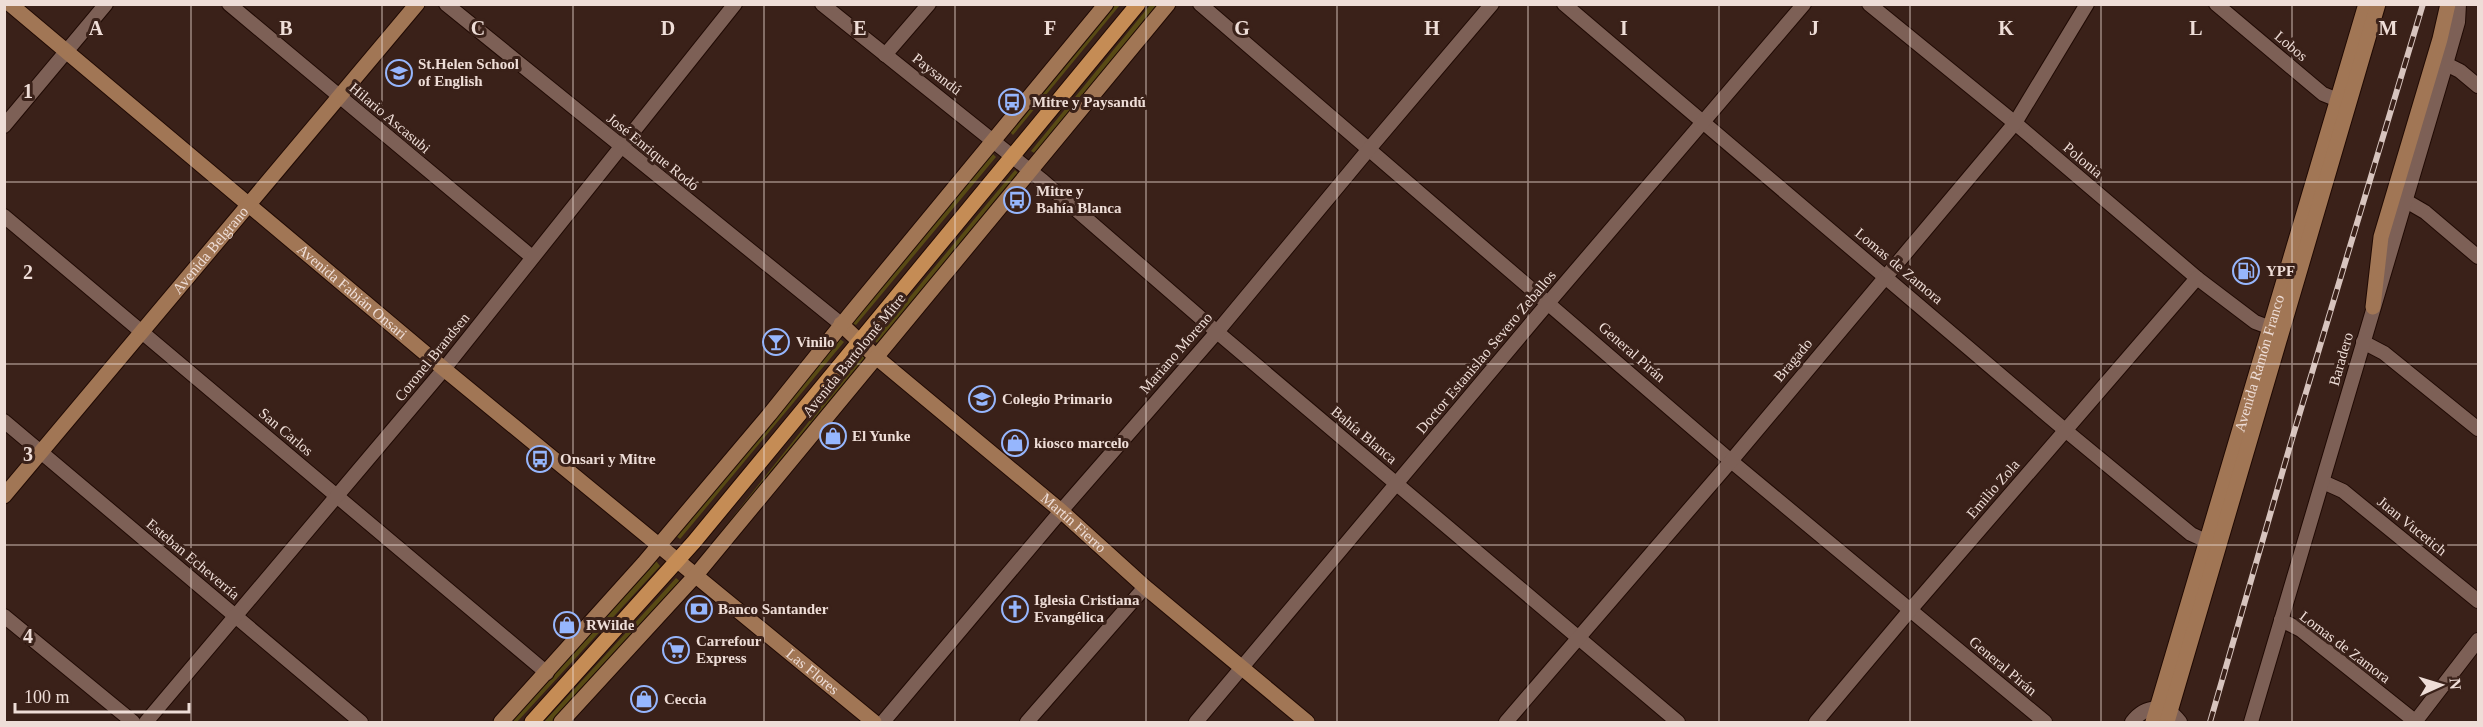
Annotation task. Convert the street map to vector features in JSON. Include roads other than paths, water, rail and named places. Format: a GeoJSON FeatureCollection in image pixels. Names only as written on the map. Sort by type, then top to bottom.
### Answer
{"type":"FeatureCollection","features":[{"type":"Feature","properties":{"kind":"main road","name":"Avenida Bartolomé Mitre"},"geometry":{"type":"LineString","coordinates":[[532,723],[678,561],[1138,4]]}},
{"type":"Feature","properties":{"kind":"street","name":"Avenida Fabián Onsari"},"geometry":{"type":"LineString","coordinates":[[10,4],[444,369],[696,575]]}},
{"type":"Feature","properties":{"kind":"street"},"geometry":{"type":"LineString","coordinates":[[4,126],[106,4]]}},
{"type":"Feature","properties":{"kind":"street","name":"Hilario Ascasubi"},"geometry":{"type":"LineString","coordinates":[[229,4],[532,257]]}},
{"type":"Feature","properties":{"kind":"street","name":"Avenida Belgrano"},"geometry":{"type":"LineString","coordinates":[[4,496],[417,4]]}},
{"type":"Feature","properties":{"kind":"street","name":"José Enrique Rodó"},"geometry":{"type":"LineString","coordinates":[[446,4],[841,324]]}},
{"type":"Feature","properties":{"kind":"street","name":"Coronel Brandsen"},"geometry":{"type":"LineString","coordinates":[[146,723],[444,369],[735,4]]}},
{"type":"Feature","properties":{"kind":"street","name":"Paysandú"},"geometry":{"type":"LineString","coordinates":[[822,4],[1031,171]]}},
{"type":"Feature","properties":{"kind":"street"},"geometry":{"type":"LineString","coordinates":[[885,56],[929,4]]}},
{"type":"Feature","properties":{"kind":"street","name":"Avenida Bartolomé Mitre"},"geometry":{"type":"LineString","coordinates":[[501,723],[659,545],[769,416],[841,324],[1106,4]]}},
{"type":"Feature","properties":{"kind":"street","name":"Avenida Bartolomé Mitre"},"geometry":{"type":"LineString","coordinates":[[561,723],[696,575],[1168,4]]}},
{"type":"Feature","properties":{"kind":"street","name":"General Pirán"},"geometry":{"type":"LineString","coordinates":[[1200,4],[1731,460],[2045,723]]}},
{"type":"Feature","properties":{"kind":"street","name":"Mariano Moreno"},"geometry":{"type":"LineString","coordinates":[[883,723],[1061,511],[1217,332],[1492,4]]}},
{"type":"Feature","properties":{"kind":"street","name":"Lomas de Zamora"},"geometry":{"type":"LineString","coordinates":[[1564,4],[2065,430],[2191,534],[2212,543]]}},
{"type":"Feature","properties":{"kind":"street","name":"Doctor Estanislao Severo Zeballos"},"geometry":{"type":"LineString","coordinates":[[1196,723],[1549,302],[1804,4]]}},
{"type":"Feature","properties":{"kind":"street","name":"Polonia"},"geometry":{"type":"LineString","coordinates":[[1869,4],[2015,123],[2197,279],[2255,322],[2276,330]]}},
{"type":"Feature","properties":{"kind":"street","name":"Bragado"},"geometry":{"type":"LineString","coordinates":[[1506,723],[2015,123],[2086,4]]}},
{"type":"Feature","properties":{"kind":"street","name":"Lobos"},"geometry":{"type":"LineString","coordinates":[[2216,4],[2323,94],[2343,102]]}},
{"type":"Feature","properties":{"kind":"street","name":"Avenida Ramón Franco"},"geometry":{"type":"LineString","coordinates":[[2165,718],[2212,543],[2343,102],[2366,4]]}},
{"type":"Feature","properties":{"kind":"street","name":"Avenida Ramón Franco"},"geometry":{"type":"LineString","coordinates":[[2343,102],[2378,4]]}},
{"type":"Feature","properties":{"kind":"street"},"geometry":{"type":"LineString","coordinates":[[2373,307],[2381,237],[2440,39],[2448,4]]}},
{"type":"Feature","properties":{"kind":"street","name":"Baradero"},"geometry":{"type":"LineString","coordinates":[[2251,723],[2446,64],[2458,22],[2459,4]]}},
{"type":"Feature","properties":{"kind":"street"},"geometry":{"type":"LineString","coordinates":[[2446,64],[2460,71],[2478,86]]}},
{"type":"Feature","properties":{"kind":"street","name":"Bahía Blanca"},"geometry":{"type":"LineString","coordinates":[[1031,171],[1677,723]]}},
{"type":"Feature","properties":{"kind":"street"},"geometry":{"type":"LineString","coordinates":[[2406,201],[2425,212],[2478,256]]}},
{"type":"Feature","properties":{"kind":"street","name":"San Carlos"},"geometry":{"type":"LineString","coordinates":[[4,216],[547,673]]}},
{"type":"Feature","properties":{"kind":"street","name":"Emilio Zola"},"geometry":{"type":"LineString","coordinates":[[1816,723],[1911,609],[2197,279]]}},
{"type":"Feature","properties":{"kind":"street","name":"Martín Fierro"},"geometry":{"type":"LineString","coordinates":[[841,324],[876,357],[1061,511],[1145,586],[1307,723]]}},
{"type":"Feature","properties":{"kind":"street"},"geometry":{"type":"LineString","coordinates":[[2363,342],[2384,353],[2478,429]]}},
{"type":"Feature","properties":{"kind":"street","name":"Esteban Echeverría"},"geometry":{"type":"LineString","coordinates":[[4,421],[361,723]]}},
{"type":"Feature","properties":{"kind":"street","name":"Juan Vucetich"},"geometry":{"type":"LineString","coordinates":[[2323,482],[2343,491],[2478,601]]}},
{"type":"Feature","properties":{"kind":"street","name":"Las Flores"},"geometry":{"type":"LineString","coordinates":[[696,575],[874,723]]}},
{"type":"Feature","properties":{"kind":"street"},"geometry":{"type":"LineString","coordinates":[[1027,723],[1145,586]]}},
{"type":"Feature","properties":{"kind":"street"},"geometry":{"type":"LineString","coordinates":[[4,616],[133,723]]}},
{"type":"Feature","properties":{"kind":"street","name":"Lomas de Zamora"},"geometry":{"type":"LineString","coordinates":[[2281,620],[2301,630],[2415,722]]}},
{"type":"Feature","properties":{"kind":"street"},"geometry":{"type":"LineString","coordinates":[[2415,722],[2478,640]]}},
{"type":"Feature","properties":{"kind":"street"},"geometry":{"type":"LineString","coordinates":[[2132,723],[2143,710],[2165,718]]}},
{"type":"Feature","properties":{"kind":"railway"},"geometry":{"type":"LineString","coordinates":[[2210,722],[2292,439],[2423,4]]}},
{"type":"Feature","properties":{"kind":"place","name":"St.Helen School of English"},"geometry":{"type":"Point","coordinates":[399,73]}},
{"type":"Feature","properties":{"kind":"place","name":"Mitre y Paysandú"},"geometry":{"type":"Point","coordinates":[1012,102]}},
{"type":"Feature","properties":{"kind":"place","name":"Mitre y Bahía Blanca"},"geometry":{"type":"Point","coordinates":[1017,200]}},
{"type":"Feature","properties":{"kind":"place","name":"YPF"},"geometry":{"type":"Point","coordinates":[2246,271]}},
{"type":"Feature","properties":{"kind":"place","name":"Vinilo"},"geometry":{"type":"Point","coordinates":[776,342]}},
{"type":"Feature","properties":{"kind":"place","name":"Colegio Primario"},"geometry":{"type":"Point","coordinates":[982,399]}},
{"type":"Feature","properties":{"kind":"place","name":"El Yunke"},"geometry":{"type":"Point","coordinates":[833,436]}},
{"type":"Feature","properties":{"kind":"place","name":"kiosco marcelo"},"geometry":{"type":"Point","coordinates":[1015,443]}},
{"type":"Feature","properties":{"kind":"place","name":"Onsari y Mitre"},"geometry":{"type":"Point","coordinates":[540,459]}},
{"type":"Feature","properties":{"kind":"place","name":"Banco Santander"},"geometry":{"type":"Point","coordinates":[699,609]}},
{"type":"Feature","properties":{"kind":"place","name":"Iglesia Cristiana Evangélica"},"geometry":{"type":"Point","coordinates":[1015,609]}},
{"type":"Feature","properties":{"kind":"place","name":"RWilde"},"geometry":{"type":"Point","coordinates":[567,625]}},
{"type":"Feature","properties":{"kind":"place","name":"Carrefour Express"},"geometry":{"type":"Point","coordinates":[676,650]}},
{"type":"Feature","properties":{"kind":"place","name":"Ceccia"},"geometry":{"type":"Point","coordinates":[644,699]}}]}
